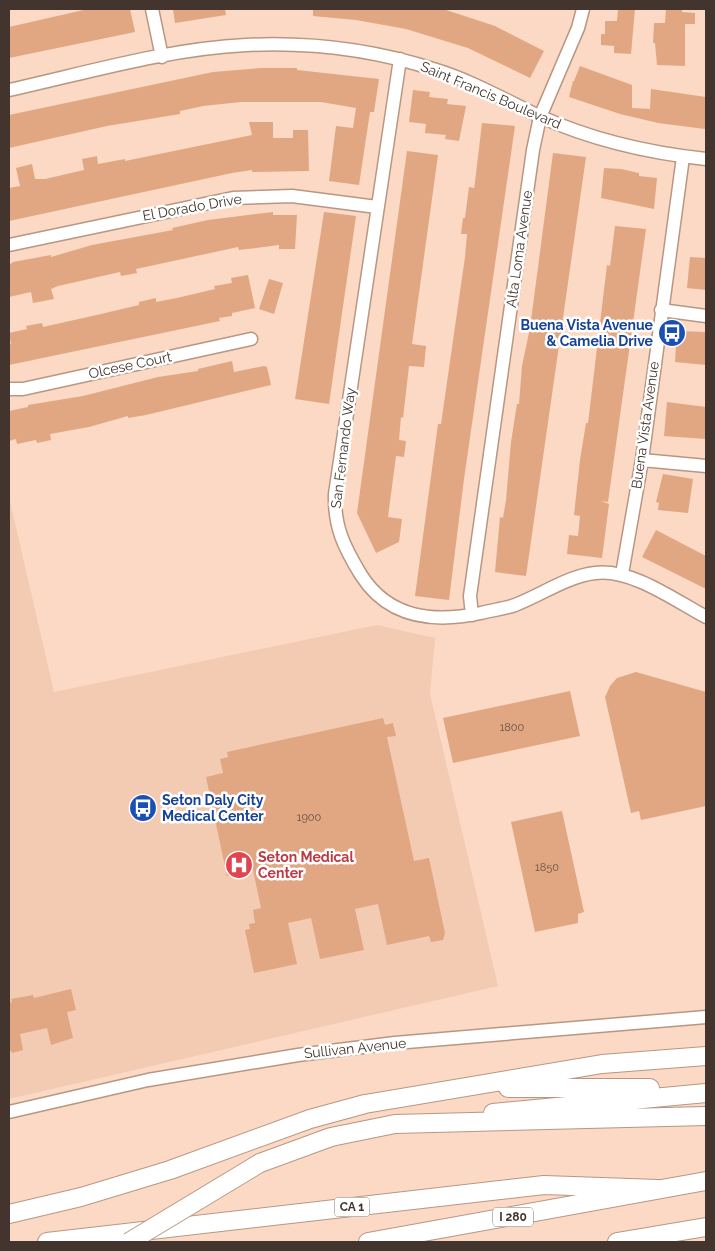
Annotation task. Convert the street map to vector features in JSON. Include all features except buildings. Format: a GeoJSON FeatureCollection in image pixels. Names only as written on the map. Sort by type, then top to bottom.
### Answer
{"type":"FeatureCollection","features":[{"type":"Feature","properties":{"kind":"highway"},"geometry":{"type":"LineString","coordinates":[[9,1214],[81,1196],[170,1170],[338,1110],[602,1064],[706,1056]]}},
{"type":"Feature","properties":{"kind":"highway"},"geometry":{"type":"LineString","coordinates":[[428,1094],[498,1088],[706,1086]]}},
{"type":"Feature","properties":{"kind":"highway"},"geometry":{"type":"LineString","coordinates":[[129,1242],[260,1164],[301,1146],[346,1132],[499,1112],[706,1093]]}},
{"type":"Feature","properties":{"kind":"highway"},"geometry":{"type":"LineString","coordinates":[[412,1123],[500,1123],[706,1116]]}},
{"type":"Feature","properties":{"kind":"highway","name":"I 280"},"geometry":{"type":"LineString","coordinates":[[368,1242],[706,1181]]}},
{"type":"Feature","properties":{"kind":"highway","name":"CA 1"},"geometry":{"type":"LineString","coordinates":[[47,1242],[544,1185],[658,1189]]}},
{"type":"Feature","properties":{"kind":"highway"},"geometry":{"type":"LineString","coordinates":[[618,1242],[706,1227]]}},
{"type":"Feature","properties":{"kind":"street"},"geometry":{"type":"LineString","coordinates":[[152,9],[162,57]]}},
{"type":"Feature","properties":{"kind":"street","name":"Alta Loma Avenue"},"geometry":{"type":"LineString","coordinates":[[472,615],[470,596],[533,150],[540,117],[578,28],[583,9]]}},
{"type":"Feature","properties":{"kind":"street","name":"Saint Francis Boulevard"},"geometry":{"type":"LineString","coordinates":[[9,90],[203,49],[281,44],[358,51],[400,59],[476,86],[540,117],[608,142],[706,160]]}},
{"type":"Feature","properties":{"kind":"street","name":"San Fernando Way"},"geometry":{"type":"LineString","coordinates":[[400,59],[335,494],[336,525],[364,579],[378,596],[390,605],[422,618],[443,618],[472,615],[513,606],[596,572],[622,574],[706,617]]}},
{"type":"Feature","properties":{"kind":"street","name":"Buena Vista Avenue"},"geometry":{"type":"LineString","coordinates":[[622,574],[642,460],[683,157]]}},
{"type":"Feature","properties":{"kind":"street","name":"El Dorado Drive"},"geometry":{"type":"LineString","coordinates":[[9,246],[233,198],[292,196],[377,207]]}},
{"type":"Feature","properties":{"kind":"street"},"geometry":{"type":"LineString","coordinates":[[661,310],[706,316]]}},
{"type":"Feature","properties":{"kind":"street","name":"Olcese Court"},"geometry":{"type":"LineString","coordinates":[[9,390],[23,389],[251,339]]}},
{"type":"Feature","properties":{"kind":"street"},"geometry":{"type":"LineString","coordinates":[[642,460],[706,466]]}},
{"type":"Feature","properties":{"kind":"street","name":"Sullivan Avenue"},"geometry":{"type":"LineString","coordinates":[[9,1112],[148,1080],[298,1055],[395,1043],[706,1017]]}},
{"type":"Feature","properties":{"kind":"shaded area","name":"Seton Medical Center"},"geometry":{"type":"Polygon","coordinates":[[[9,497],[54,692],[377,625],[435,638],[430,694],[498,986],[9,1099],[9,497]]]}},
{"type":"Feature","properties":{"kind":"place","name":"Buena Vista Avenue & Camelia Drive"},"geometry":{"type":"Point","coordinates":[672,333]}},
{"type":"Feature","properties":{"kind":"place","name":"Seton Daly City Medical Center"},"geometry":{"type":"Point","coordinates":[143,808]}},
{"type":"Feature","properties":{"kind":"place","name":"Seton Medical Center"},"geometry":{"type":"Point","coordinates":[239,865]}}]}
